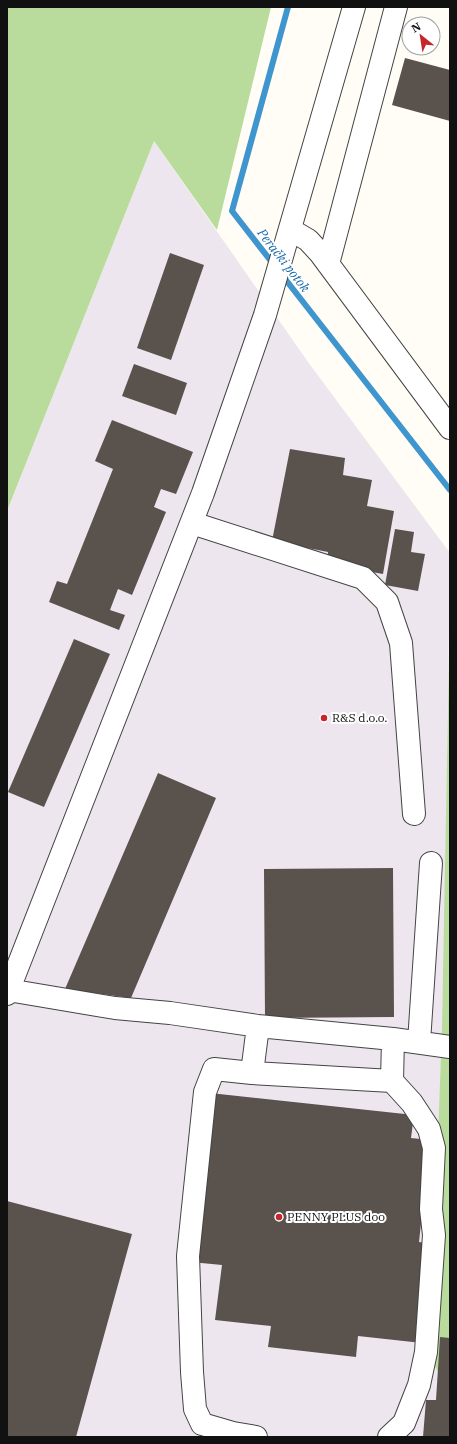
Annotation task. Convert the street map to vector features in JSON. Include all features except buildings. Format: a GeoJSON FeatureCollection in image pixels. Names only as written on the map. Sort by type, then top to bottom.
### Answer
{"type":"FeatureCollection","features":[{"type":"Feature","properties":{"kind":"street"},"geometry":{"type":"LineString","coordinates":[[354,7],[266,315],[192,523],[8,992],[114,1008],[170,1013],[258,1026],[435,1044],[431,863]]}},
{"type":"Feature","properties":{"kind":"street"},"geometry":{"type":"LineString","coordinates":[[328,264],[396,7]]}},
{"type":"Feature","properties":{"kind":"street"},"geometry":{"type":"LineString","coordinates":[[288,239],[308,240],[446,417]]}},
{"type":"Feature","properties":{"kind":"street"},"geometry":{"type":"LineString","coordinates":[[192,523],[363,578],[387,602],[401,643],[414,814]]}},
{"type":"Feature","properties":{"kind":"street"},"geometry":{"type":"LineString","coordinates":[[252,1073],[258,1026]]}},
{"type":"Feature","properties":{"kind":"street"},"geometry":{"type":"LineString","coordinates":[[389,1437],[404,1423],[419,1385],[426,1352],[434,1235],[431,1209],[434,1148],[429,1129],[412,1104],[392,1081],[393,1039]]}},
{"type":"Feature","properties":{"kind":"street"},"geometry":{"type":"LineString","coordinates":[[256,1437],[232,1433],[202,1424],[195,1409],[192,1372],[188,1256],[205,1092],[214,1069],[252,1073],[392,1081]]}},
{"type":"Feature","properties":{"kind":"shaded area"},"geometry":{"type":"Polygon","coordinates":[[[154,141],[308,362],[450,553],[444,985],[430,1358],[450,1392],[450,1437],[7,1437],[7,511],[154,141]]]}},
{"type":"Feature","properties":{"kind":"green space"},"geometry":{"type":"Polygon","coordinates":[[[7,7],[271,7],[217,230],[154,141],[7,511],[7,7]]]}},
{"type":"Feature","properties":{"kind":"green space"},"geometry":{"type":"Polygon","coordinates":[[[450,600],[450,1392],[430,1358],[442,1027],[450,600]]]}},
{"type":"Feature","properties":{"kind":"waterway","name":"Perački potok"},"geometry":{"type":"LineString","coordinates":[[274,265],[232,211],[288,7]]}},
{"type":"Feature","properties":{"kind":"waterway","name":"Perački potok"},"geometry":{"type":"LineString","coordinates":[[282,275],[450,490]]}},
{"type":"Feature","properties":{"kind":"place","name":"R&S d.o.o."},"geometry":{"type":"Point","coordinates":[324,718]}},
{"type":"Feature","properties":{"kind":"place","name":"PENNY PLUS doo"},"geometry":{"type":"Point","coordinates":[279,1217]}}]}
